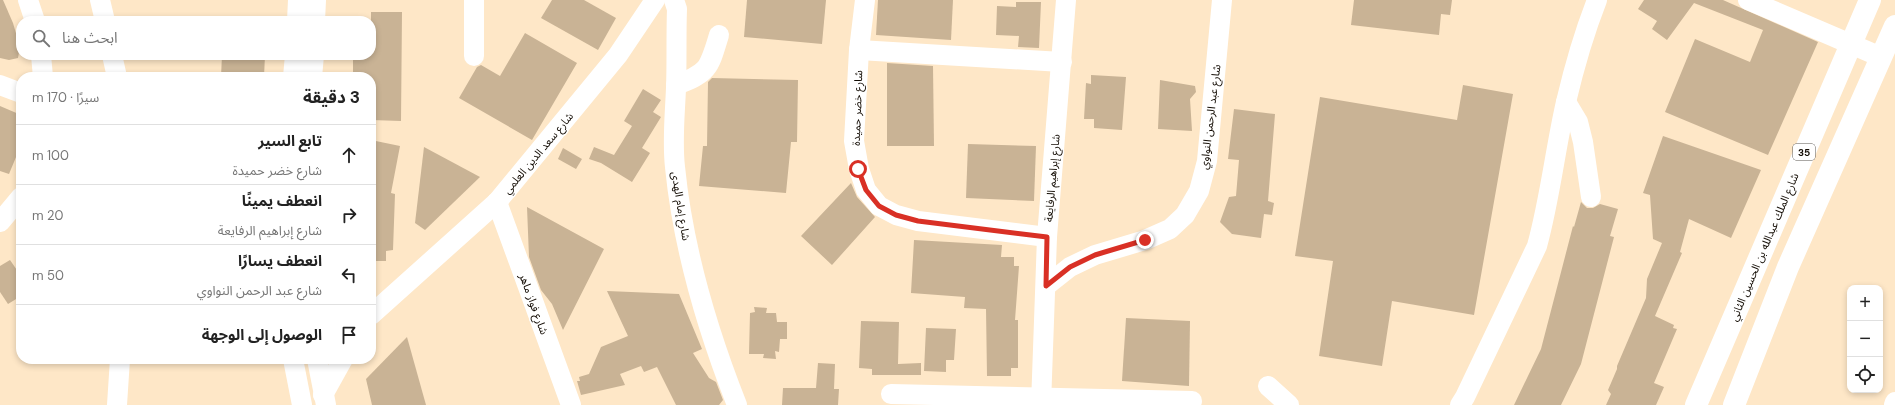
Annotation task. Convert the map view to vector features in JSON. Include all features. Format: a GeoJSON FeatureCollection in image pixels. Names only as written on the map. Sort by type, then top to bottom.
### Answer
{"type":"FeatureCollection","features":[{"type":"Feature","properties":{"kind":"highway","name":"شارع الملك عبدالله بن الحسين الثاني"},"geometry":{"type":"LineString","coordinates":[[1696,405],[1870,0]]}},
{"type":"Feature","properties":{"kind":"highway"},"geometry":{"type":"LineString","coordinates":[[1734,405],[1788,267],[1895,26]]}},
{"type":"Feature","properties":{"kind":"street"},"geometry":{"type":"LineString","coordinates":[[28,0],[33,16]]}},
{"type":"Feature","properties":{"kind":"street"},"geometry":{"type":"LineString","coordinates":[[100,0],[104,16]]}},
{"type":"Feature","properties":{"kind":"street"},"geometry":{"type":"LineString","coordinates":[[297,16],[298,0]]}},
{"type":"Feature","properties":{"kind":"street"},"geometry":{"type":"LineString","coordinates":[[315,16],[316,0]]}},
{"type":"Feature","properties":{"kind":"street"},"geometry":{"type":"LineString","coordinates":[[474,0],[474,56]]}},
{"type":"Feature","properties":{"kind":"street","name":"شارع سعد الدين العلمي"},"geometry":{"type":"LineString","coordinates":[[400,288],[447,249],[497,202],[618,55],[655,0]]}},
{"type":"Feature","properties":{"kind":"street","name":"شارع إمام الهدى"},"geometry":{"type":"LineString","coordinates":[[674,0],[677,9],[674,142],[675,167],[686,239],[696,281],[718,353],[737,405]]}},
{"type":"Feature","properties":{"kind":"street","name":"شارع خضر حميدة"},"geometry":{"type":"LineString","coordinates":[[865,0],[854,141],[858,169],[866,190],[879,206],[896,215],[918,221],[1047,237]]}},
{"type":"Feature","properties":{"kind":"street","name":"شارع إبراهيم الرفايعة"},"geometry":{"type":"LineString","coordinates":[[1040,401],[1047,237],[1066,0]]}},
{"type":"Feature","properties":{"kind":"street","name":"شارع عبد الرحمن النواوي"},"geometry":{"type":"LineString","coordinates":[[1046,286],[1070,267],[1095,255],[1145,240],[1170,229],[1185,215],[1199,191],[1207,161],[1222,0]]}},
{"type":"Feature","properties":{"kind":"street"},"geometry":{"type":"LineString","coordinates":[[1460,405],[1537,246],[1544,222],[1566,102],[1596,0]]}},
{"type":"Feature","properties":{"kind":"street"},"geometry":{"type":"LineString","coordinates":[[1748,0],[1881,57]]}},
{"type":"Feature","properties":{"kind":"street"},"geometry":{"type":"LineString","coordinates":[[676,85],[694,78],[710,64],[719,35]]}},
{"type":"Feature","properties":{"kind":"street"},"geometry":{"type":"LineString","coordinates":[[860,50],[1062,62]]}},
{"type":"Feature","properties":{"kind":"street"},"geometry":{"type":"LineString","coordinates":[[41,60],[42,72]]}},
{"type":"Feature","properties":{"kind":"street"},"geometry":{"type":"LineString","coordinates":[[113,60],[115,72]]}},
{"type":"Feature","properties":{"kind":"street"},"geometry":{"type":"LineString","coordinates":[[293,72],[295,60]]}},
{"type":"Feature","properties":{"kind":"street"},"geometry":{"type":"LineString","coordinates":[[312,72],[314,60]]}},
{"type":"Feature","properties":{"kind":"street"},"geometry":{"type":"LineString","coordinates":[[0,85],[16,91]]}},
{"type":"Feature","properties":{"kind":"street"},"geometry":{"type":"LineString","coordinates":[[1566,102],[1578,122],[1584,142],[1591,197]]}},
{"type":"Feature","properties":{"kind":"street","name":"شارع فواز ماهر"},"geometry":{"type":"LineString","coordinates":[[497,202],[571,405]]}},
{"type":"Feature","properties":{"kind":"street"},"geometry":{"type":"LineString","coordinates":[[0,222],[16,203]]}},
{"type":"Feature","properties":{"kind":"street"},"geometry":{"type":"LineString","coordinates":[[376,301],[400,288]]}},
{"type":"Feature","properties":{"kind":"street"},"geometry":{"type":"LineString","coordinates":[[376,310],[400,288]]}},
{"type":"Feature","properties":{"kind":"street"},"geometry":{"type":"LineString","coordinates":[[117,405],[120,364]]}},
{"type":"Feature","properties":{"kind":"street"},"geometry":{"type":"LineString","coordinates":[[298,364],[302,405]]}},
{"type":"Feature","properties":{"kind":"street"},"geometry":{"type":"LineString","coordinates":[[318,364],[324,400]]}},
{"type":"Feature","properties":{"kind":"street"},"geometry":{"type":"LineString","coordinates":[[324,400],[341,364]]}},
{"type":"Feature","properties":{"kind":"street"},"geometry":{"type":"LineString","coordinates":[[1268,386],[1289,405]]}},
{"type":"Feature","properties":{"kind":"street"},"geometry":{"type":"LineString","coordinates":[[891,394],[956,400],[1192,402]]}},
{"type":"Feature","properties":{"kind":"building"},"geometry":{"type":"Polygon","coordinates":[[[0,0],[3,0],[16,33],[16,58],[9,60],[0,58],[0,0]]]}},
{"type":"Feature","properties":{"kind":"building"},"geometry":{"type":"Polygon","coordinates":[[[552,0],[584,0],[616,18],[598,50],[541,18],[552,0]]]}},
{"type":"Feature","properties":{"kind":"building"},"geometry":{"type":"Polygon","coordinates":[[[747,0],[826,0],[822,44],[744,37],[747,0]]]}},
{"type":"Feature","properties":{"kind":"building"},"geometry":{"type":"Polygon","coordinates":[[[878,0],[953,0],[951,40],[876,35],[878,0]]]}},
{"type":"Feature","properties":{"kind":"building"},"geometry":{"type":"Polygon","coordinates":[[[1354,0],[1452,0],[1450,15],[1441,14],[1439,35],[1351,25],[1354,0]]]}},
{"type":"Feature","properties":{"kind":"building"},"geometry":{"type":"Polygon","coordinates":[[[1644,0],[1723,0],[1818,42],[1768,155],[1665,112],[1695,39],[1750,62],[1763,30],[1694,3],[1667,40],[1652,29],[1657,21],[1638,9],[1644,0]]]}},
{"type":"Feature","properties":{"kind":"building"},"geometry":{"type":"Polygon","coordinates":[[[1016,2],[1041,2],[1039,48],[1018,47],[1019,36],[996,35],[997,6],[1016,7],[1016,2]]]}},
{"type":"Feature","properties":{"kind":"building"},"geometry":{"type":"Polygon","coordinates":[[[371,12],[402,12],[401,121],[376,120],[376,72],[353,72],[353,60],[376,60],[376,16],[371,16],[371,12]]]}},
{"type":"Feature","properties":{"kind":"building"},"geometry":{"type":"Polygon","coordinates":[[[525,33],[577,63],[532,140],[459,98],[477,67],[481,65],[500,76],[525,33]]]}},
{"type":"Feature","properties":{"kind":"building"},"geometry":{"type":"Polygon","coordinates":[[[222,60],[265,60],[264,72],[221,72],[222,60]]]}},
{"type":"Feature","properties":{"kind":"building"},"geometry":{"type":"Polygon","coordinates":[[[887,63],[933,66],[934,146],[887,146],[887,63]]]}},
{"type":"Feature","properties":{"kind":"building"},"geometry":{"type":"Polygon","coordinates":[[[1091,75],[1126,77],[1122,130],[1094,128],[1094,119],[1084,119],[1086,83],[1091,84],[1091,75]]]}},
{"type":"Feature","properties":{"kind":"building"},"geometry":{"type":"Polygon","coordinates":[[[712,78],[798,80],[797,142],[791,142],[786,193],[699,186],[703,146],[707,146],[708,82],[712,78]]]}},
{"type":"Feature","properties":{"kind":"building"},"geometry":{"type":"Polygon","coordinates":[[[1160,80],[1195,86],[1196,92],[1190,99],[1192,131],[1158,129],[1160,80]]]}},
{"type":"Feature","properties":{"kind":"building"},"geometry":{"type":"Polygon","coordinates":[[[1463,85],[1513,94],[1474,315],[1392,301],[1382,366],[1319,356],[1333,261],[1295,256],[1320,97],[1457,120],[1463,85]]]}},
{"type":"Feature","properties":{"kind":"building"},"geometry":{"type":"Polygon","coordinates":[[[643,89],[661,100],[653,112],[661,117],[642,148],[650,153],[632,182],[601,163],[589,159],[594,147],[614,155],[632,126],[624,121],[643,89]]]}},
{"type":"Feature","properties":{"kind":"building"},"geometry":{"type":"Polygon","coordinates":[[[0,106],[16,113],[16,157],[9,174],[0,171],[0,106]]]}},
{"type":"Feature","properties":{"kind":"building"},"geometry":{"type":"Polygon","coordinates":[[[1234,109],[1275,114],[1268,201],[1274,203],[1272,215],[1264,214],[1261,238],[1232,234],[1220,222],[1229,197],[1236,196],[1239,160],[1228,159],[1234,109]]]}},
{"type":"Feature","properties":{"kind":"building"},"geometry":{"type":"Polygon","coordinates":[[[1663,136],[1761,170],[1731,238],[1689,219],[1680,252],[1682,253],[1655,316],[1674,325],[1673,328],[1677,329],[1654,383],[1664,387],[1656,405],[1606,405],[1611,394],[1608,390],[1646,298],[1647,279],[1662,243],[1653,239],[1650,195],[1643,193],[1663,136]]]}},
{"type":"Feature","properties":{"kind":"building"},"geometry":{"type":"Polygon","coordinates":[[[376,141],[400,146],[391,193],[395,194],[393,250],[386,251],[386,261],[376,261],[376,141]]]}},
{"type":"Feature","properties":{"kind":"building"},"geometry":{"type":"Polygon","coordinates":[[[968,144],[1036,146],[1034,201],[966,198],[968,144]]]}},
{"type":"Feature","properties":{"kind":"building"},"geometry":{"type":"Polygon","coordinates":[[[424,147],[480,177],[425,230],[415,223],[424,147]]]}},
{"type":"Feature","properties":{"kind":"building"},"geometry":{"type":"Polygon","coordinates":[[[563,148],[582,159],[576,169],[558,159],[563,148]]]}},
{"type":"Feature","properties":{"kind":"building"},"geometry":{"type":"Polygon","coordinates":[[[851,183],[857,197],[875,217],[832,265],[801,236],[851,183]]]}},
{"type":"Feature","properties":{"kind":"building"},"geometry":{"type":"Polygon","coordinates":[[[1581,202],[1587,208],[1593,208],[1600,204],[1618,209],[1610,236],[1614,237],[1581,364],[1561,405],[1514,405],[1541,349],[1573,226],[1574,227],[1581,202]]]}},
{"type":"Feature","properties":{"kind":"building"},"geometry":{"type":"Polygon","coordinates":[[[527,207],[604,249],[563,330],[552,304],[541,290],[529,257],[527,207]]]}},
{"type":"Feature","properties":{"kind":"building"},"geometry":{"type":"Polygon","coordinates":[[[914,240],[1002,245],[1001,257],[1014,257],[1014,266],[1019,266],[1015,320],[1018,320],[1018,368],[1011,368],[1011,376],[987,376],[986,309],[964,308],[965,297],[911,293],[914,240]]]}},
{"type":"Feature","properties":{"kind":"building"},"geometry":{"type":"Polygon","coordinates":[[[10,260],[16,269],[16,299],[8,304],[0,292],[0,266],[10,260]]]}},
{"type":"Feature","properties":{"kind":"building"},"geometry":{"type":"Polygon","coordinates":[[[607,291],[679,294],[702,349],[693,353],[709,378],[716,382],[723,400],[719,405],[676,405],[657,367],[644,372],[641,366],[620,374],[625,385],[581,395],[577,381],[580,381],[579,377],[589,374],[601,347],[628,336],[607,291]]]}},
{"type":"Feature","properties":{"kind":"building"},"geometry":{"type":"Polygon","coordinates":[[[754,307],[767,308],[766,313],[776,313],[777,322],[787,322],[787,339],[780,339],[779,352],[775,351],[776,359],[763,358],[764,354],[749,354],[750,313],[755,312],[754,307]]]}},
{"type":"Feature","properties":{"kind":"building"},"geometry":{"type":"Polygon","coordinates":[[[1126,318],[1190,321],[1189,386],[1122,381],[1126,318]]]}},
{"type":"Feature","properties":{"kind":"building"},"geometry":{"type":"Polygon","coordinates":[[[861,321],[899,322],[898,364],[921,363],[921,375],[872,375],[872,369],[859,368],[861,321]]]}},
{"type":"Feature","properties":{"kind":"building"},"geometry":{"type":"Polygon","coordinates":[[[926,328],[956,329],[954,360],[946,360],[946,372],[924,371],[926,328]]]}},
{"type":"Feature","properties":{"kind":"building"},"geometry":{"type":"Polygon","coordinates":[[[407,337],[426,405],[372,405],[366,379],[407,337]]]}},
{"type":"Feature","properties":{"kind":"building"},"geometry":{"type":"Polygon","coordinates":[[[818,363],[835,364],[834,389],[839,389],[838,405],[782,405],[783,388],[816,388],[818,363]]]}},
{"type":"Feature","properties":{"kind":"route"},"geometry":{"type":"LineString","coordinates":[[858,169],[866,190],[879,206],[896,215],[918,221],[1047,237],[1046,286],[1070,267],[1095,255],[1145,240]]}}]}
